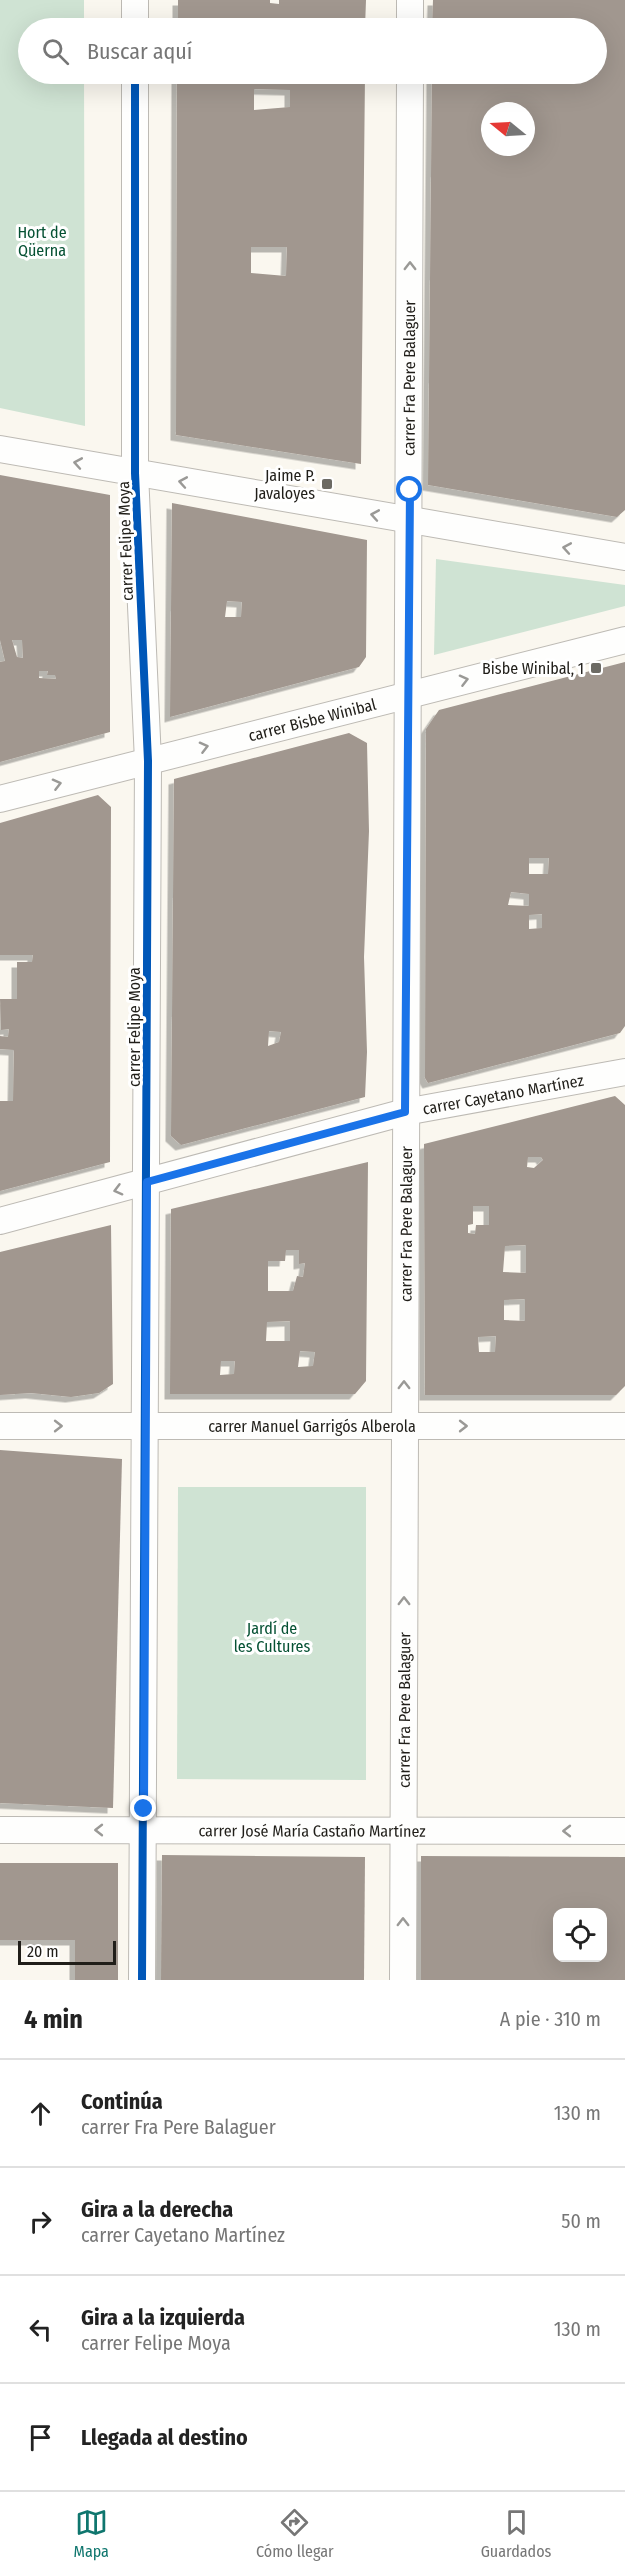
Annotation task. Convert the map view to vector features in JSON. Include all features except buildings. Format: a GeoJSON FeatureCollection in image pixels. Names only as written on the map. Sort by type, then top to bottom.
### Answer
{"type":"FeatureCollection","features":[{"type":"Feature","properties":{"kind":"street"},"geometry":{"type":"LineString","coordinates":[[135,0],[135,18]]}},
{"type":"Feature","properties":{"kind":"street"},"geometry":{"type":"LineString","coordinates":[[410,0],[410,18]]}},
{"type":"Feature","properties":{"kind":"street","name":"carrer Felipe Moya"},"geometry":{"type":"LineString","coordinates":[[135,84],[135,473],[148,761],[142,1980]]}},
{"type":"Feature","properties":{"kind":"street","name":"carrer Fra Pere Balaguer"},"geometry":{"type":"LineString","coordinates":[[403,1980],[410,84]]}},
{"type":"Feature","properties":{"kind":"street"},"geometry":{"type":"LineString","coordinates":[[0,449],[625,557]]}},
{"type":"Feature","properties":{"kind":"street","name":"carrer Bisbe Winibal"},"geometry":{"type":"LineString","coordinates":[[0,799],[625,640]]}},
{"type":"Feature","properties":{"kind":"street","name":"carrer Cayetano Martínez"},"geometry":{"type":"LineString","coordinates":[[0,1221],[405,1112],[625,1072]]}},
{"type":"Feature","properties":{"kind":"street","name":"carrer Manuel Garrigós Alberola"},"geometry":{"type":"LineString","coordinates":[[0,1426],[625,1426]]}},
{"type":"Feature","properties":{"kind":"street","name":"carrer José María Castaño Martínez"},"geometry":{"type":"LineString","coordinates":[[0,1830],[625,1831]]}},
{"type":"Feature","properties":{"kind":"green space","name":"Hort de Qüerna"},"geometry":{"type":"Polygon","coordinates":[[[0,0],[84,0],[84,18],[18,18],[18,84],[84,84],[85,426],[0,408],[0,0]]]}},
{"type":"Feature","properties":{"kind":"green space"},"geometry":{"type":"Polygon","coordinates":[[[436,559],[625,585],[625,606],[434,655],[436,559]]]}},
{"type":"Feature","properties":{"kind":"green space","name":"Jardí de les Cultures"},"geometry":{"type":"Polygon","coordinates":[[[178,1487],[366,1487],[366,1780],[177,1779],[178,1487]]]}},
{"type":"Feature","properties":{"kind":"cycle path"},"geometry":{"type":"LineString","coordinates":[[135,84],[135,473],[148,761],[142,1980]]}},
{"type":"Feature","properties":{"kind":"place","name":"Jaime P. Javaloyes"},"geometry":{"type":"Point","coordinates":[327,484]}},
{"type":"Feature","properties":{"kind":"place","name":"Bisbe Winibal, 1"},"geometry":{"type":"Point","coordinates":[596,668]}},
{"type":"Feature","properties":{"kind":"route"},"geometry":{"type":"LineString","coordinates":[[144,1809],[144,1426],[147,1182],[405,1112],[410,490]]}}]}
